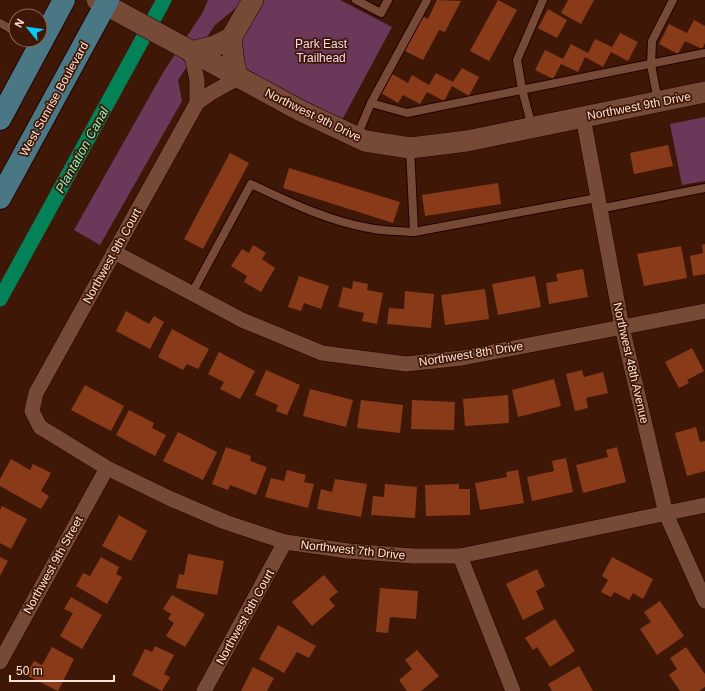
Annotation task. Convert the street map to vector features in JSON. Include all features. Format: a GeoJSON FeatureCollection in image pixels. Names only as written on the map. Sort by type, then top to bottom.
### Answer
{"type":"FeatureCollection","features":[{"type":"Feature","properties":{"kind":"main road"},"geometry":{"type":"LineString","coordinates":[[48,24],[64,0]]}},
{"type":"Feature","properties":{"kind":"main road","name":"West Sunrise Boulevard"},"geometry":{"type":"LineString","coordinates":[[0,198],[103,2]]}},
{"type":"Feature","properties":{"kind":"main road"},"geometry":{"type":"LineString","coordinates":[[0,119],[33,48]]}},
{"type":"Feature","properties":{"kind":"street"},"geometry":{"type":"LineString","coordinates":[[189,51],[215,46],[231,38],[253,0]]}},
{"type":"Feature","properties":{"kind":"street","name":"Northwest 9th Drive"},"geometry":{"type":"LineString","coordinates":[[103,2],[140,24],[299,110],[365,141],[410,148],[466,141],[705,92]]}},
{"type":"Feature","properties":{"kind":"street"},"geometry":{"type":"LineString","coordinates":[[231,38],[234,63],[238,78]]}},
{"type":"Feature","properties":{"kind":"street","name":"Northwest 9th Court"},"geometry":{"type":"LineString","coordinates":[[189,51],[197,80],[197,103]]}},
{"type":"Feature","properties":{"kind":"street","name":"Northwest 9th Court"},"geometry":{"type":"LineString","coordinates":[[32,411],[36,393],[197,103],[211,93],[238,78]]}},
{"type":"Feature","properties":{"kind":"street","name":"Northwest 48th Avenue"},"geometry":{"type":"LineString","coordinates":[[583,117],[622,327],[666,514],[705,600]]}},
{"type":"Feature","properties":{"kind":"street","name":"Northwest 8th Drive"},"geometry":{"type":"LineString","coordinates":[[114,252],[242,320],[322,353],[406,364],[462,358],[705,311]]}},
{"type":"Feature","properties":{"kind":"street","name":"Northwest 7th Drive"},"geometry":{"type":"LineString","coordinates":[[32,411],[40,427],[107,468],[171,499],[225,522],[285,542],[348,551],[406,556],[460,556],[705,505]]}},
{"type":"Feature","properties":{"kind":"street","name":"Northwest 9th Street"},"geometry":{"type":"LineString","coordinates":[[0,662],[107,468]]}},
{"type":"Feature","properties":{"kind":"street","name":"Northwest 8th Court"},"geometry":{"type":"LineString","coordinates":[[204,691],[285,542]]}},
{"type":"Feature","properties":{"kind":"street"},"geometry":{"type":"LineString","coordinates":[[460,556],[508,690]]}},
{"type":"Feature","properties":{"kind":"lane"},"geometry":{"type":"LineString","coordinates":[[356,0],[381,12],[388,0]]}},
{"type":"Feature","properties":{"kind":"lane"},"geometry":{"type":"LineString","coordinates":[[357,137],[371,103],[427,0]]}},
{"type":"Feature","properties":{"kind":"lane"},"geometry":{"type":"LineString","coordinates":[[532,127],[522,90],[517,60],[543,0]]}},
{"type":"Feature","properties":{"kind":"lane"},"geometry":{"type":"LineString","coordinates":[[658,102],[651,65],[652,41],[673,0]]}},
{"type":"Feature","properties":{"kind":"lane"},"geometry":{"type":"LineString","coordinates":[[371,103],[407,112],[651,65],[705,53]]}},
{"type":"Feature","properties":{"kind":"lane"},"geometry":{"type":"LineString","coordinates":[[410,148],[414,232]]}},
{"type":"Feature","properties":{"kind":"lane"},"geometry":{"type":"LineString","coordinates":[[192,293],[251,184],[299,207],[336,221],[375,229],[414,232],[705,188]]}},
{"type":"Feature","properties":{"kind":"green space"},"geometry":{"type":"Polygon","coordinates":[[[208,0],[241,0],[237,7],[215,25],[178,80],[182,101],[100,245],[74,230],[164,71],[203,12],[208,0]]]}},
{"type":"Feature","properties":{"kind":"green space","name":"Park East Trailhead"},"geometry":{"type":"Polygon","coordinates":[[[261,0],[340,0],[392,27],[342,120],[266,80],[252,86],[240,59],[238,43],[261,0]]]}},
{"type":"Feature","properties":{"kind":"green space"},"geometry":{"type":"Polygon","coordinates":[[[705,117],[705,181],[682,185],[670,124],[705,117]]]}},
{"type":"Feature","properties":{"kind":"building"},"geometry":{"type":"Polygon","coordinates":[[[437,0],[461,1],[445,32],[439,30],[423,60],[403,50],[422,16],[428,19],[437,0]]]}},
{"type":"Feature","properties":{"kind":"building"},"geometry":{"type":"Polygon","coordinates":[[[498,0],[517,10],[489,61],[470,51],[498,0]]]}},
{"type":"Feature","properties":{"kind":"building"},"geometry":{"type":"Polygon","coordinates":[[[568,0],[594,0],[581,24],[561,13],[568,0]]]}},
{"type":"Feature","properties":{"kind":"building"},"geometry":{"type":"Polygon","coordinates":[[[548,9],[567,20],[557,38],[538,28],[548,9]]]}},
{"type":"Feature","properties":{"kind":"building"},"geometry":{"type":"Polygon","coordinates":[[[694,20],[705,26],[705,43],[702,49],[685,41],[678,54],[659,44],[669,24],[687,33],[694,20]]]}},
{"type":"Feature","properties":{"kind":"building"},"geometry":{"type":"Polygon","coordinates":[[[620,33],[638,42],[628,61],[611,52],[603,67],[585,57],[578,72],[561,64],[553,79],[535,70],[545,50],[563,59],[571,44],[588,53],[595,39],[612,47],[620,33]]]}},
{"type":"Feature","properties":{"kind":"building"},"geometry":{"type":"Polygon","coordinates":[[[462,68],[479,77],[469,96],[452,86],[444,101],[427,92],[420,104],[403,95],[398,103],[381,93],[392,74],[408,83],[412,75],[429,85],[436,73],[453,82],[462,68]]]}},
{"type":"Feature","properties":{"kind":"building"},"geometry":{"type":"Polygon","coordinates":[[[668,145],[673,166],[634,174],[630,153],[668,145]]]}},
{"type":"Feature","properties":{"kind":"building"},"geometry":{"type":"Polygon","coordinates":[[[230,153],[249,163],[203,249],[184,239],[230,153]]]}},
{"type":"Feature","properties":{"kind":"building"},"geometry":{"type":"Polygon","coordinates":[[[289,168],[400,202],[393,223],[283,188],[289,168]]]}},
{"type":"Feature","properties":{"kind":"building"},"geometry":{"type":"Polygon","coordinates":[[[498,183],[501,204],[425,216],[422,195],[498,183]]]}},
{"type":"Feature","properties":{"kind":"building"},"geometry":{"type":"Polygon","coordinates":[[[705,244],[705,274],[693,276],[690,256],[703,253],[702,245],[705,244]]]}},
{"type":"Feature","properties":{"kind":"building"},"geometry":{"type":"Polygon","coordinates":[[[253,245],[266,253],[262,259],[275,268],[261,292],[244,282],[247,276],[231,266],[242,249],[249,253],[253,245]]]}},
{"type":"Feature","properties":{"kind":"building"},"geometry":{"type":"Polygon","coordinates":[[[681,246],[687,278],[644,286],[637,254],[681,246]]]}},
{"type":"Feature","properties":{"kind":"building"},"geometry":{"type":"Polygon","coordinates":[[[583,269],[588,297],[549,304],[546,283],[558,281],[556,274],[583,269]]]}},
{"type":"Feature","properties":{"kind":"building"},"geometry":{"type":"Polygon","coordinates":[[[299,276],[329,286],[321,309],[304,303],[301,311],[288,307],[299,276]]]}},
{"type":"Feature","properties":{"kind":"building"},"geometry":{"type":"Polygon","coordinates":[[[535,276],[541,307],[498,315],[492,284],[535,276]]]}},
{"type":"Feature","properties":{"kind":"building"},"geometry":{"type":"Polygon","coordinates":[[[353,281],[368,284],[367,290],[383,293],[377,324],[362,321],[364,313],[338,307],[343,287],[352,289],[353,281]]]}},
{"type":"Feature","properties":{"kind":"building"},"geometry":{"type":"Polygon","coordinates":[[[485,289],[489,319],[445,325],[441,295],[485,289]]]}},
{"type":"Feature","properties":{"kind":"building"},"geometry":{"type":"Polygon","coordinates":[[[405,291],[434,294],[431,328],[387,324],[389,308],[404,309],[405,291]]]}},
{"type":"Feature","properties":{"kind":"building"},"geometry":{"type":"Polygon","coordinates":[[[126,311],[149,324],[154,316],[164,322],[150,349],[116,331],[126,311]]]}},
{"type":"Feature","properties":{"kind":"building"},"geometry":{"type":"Polygon","coordinates":[[[172,329],[209,349],[198,369],[187,364],[183,370],[158,357],[172,329]]]}},
{"type":"Feature","properties":{"kind":"building"},"geometry":{"type":"Polygon","coordinates":[[[692,348],[704,371],[687,380],[689,383],[679,388],[665,362],[692,348]]]}},
{"type":"Feature","properties":{"kind":"building"},"geometry":{"type":"Polygon","coordinates":[[[219,352],[255,371],[240,399],[220,389],[224,382],[208,374],[219,352]]]}},
{"type":"Feature","properties":{"kind":"building"},"geometry":{"type":"Polygon","coordinates":[[[266,370],[300,385],[287,415],[276,411],[278,405],[255,395],[266,370]]]}},
{"type":"Feature","properties":{"kind":"building"},"geometry":{"type":"Polygon","coordinates":[[[582,370],[584,377],[603,372],[608,393],[586,398],[588,408],[575,411],[566,374],[582,370]]]}},
{"type":"Feature","properties":{"kind":"building"},"geometry":{"type":"Polygon","coordinates":[[[554,379],[561,406],[518,417],[512,390],[554,379]]]}},
{"type":"Feature","properties":{"kind":"building"},"geometry":{"type":"Polygon","coordinates":[[[85,385],[124,406],[111,431],[71,410],[85,385]]]}},
{"type":"Feature","properties":{"kind":"building"},"geometry":{"type":"Polygon","coordinates":[[[310,389],[353,400],[346,427],[303,416],[310,389]]]}},
{"type":"Feature","properties":{"kind":"building"},"geometry":{"type":"Polygon","coordinates":[[[508,395],[509,423],[465,426],[463,399],[508,395]]]}},
{"type":"Feature","properties":{"kind":"building"},"geometry":{"type":"Polygon","coordinates":[[[361,400],[403,405],[400,433],[357,428],[361,400]]]}},
{"type":"Feature","properties":{"kind":"building"},"geometry":{"type":"Polygon","coordinates":[[[412,400],[455,402],[454,430],[411,429],[412,400]]]}},
{"type":"Feature","properties":{"kind":"building"},"geometry":{"type":"Polygon","coordinates":[[[129,410],[154,423],[152,428],[166,435],[155,456],[116,435],[129,410]]]}},
{"type":"Feature","properties":{"kind":"building"},"geometry":{"type":"Polygon","coordinates":[[[696,427],[700,442],[705,441],[705,471],[687,476],[675,433],[696,427]]]}},
{"type":"Feature","properties":{"kind":"building"},"geometry":{"type":"Polygon","coordinates":[[[178,432],[217,452],[203,480],[163,461],[178,432]]]}},
{"type":"Feature","properties":{"kind":"building"},"geometry":{"type":"Polygon","coordinates":[[[226,447],[251,456],[250,461],[267,467],[256,495],[230,485],[228,490],[212,484],[226,447]]]}},
{"type":"Feature","properties":{"kind":"building"},"geometry":{"type":"Polygon","coordinates":[[[617,447],[626,482],[583,493],[576,465],[608,457],[606,450],[617,447]]]}},
{"type":"Feature","properties":{"kind":"building"},"geometry":{"type":"Polygon","coordinates":[[[566,458],[573,492],[532,501],[527,477],[554,471],[552,461],[566,458]]]}},
{"type":"Feature","properties":{"kind":"building"},"geometry":{"type":"Polygon","coordinates":[[[11,459],[30,470],[33,464],[51,473],[41,491],[49,496],[41,509],[0,486],[0,479],[11,459]]]}},
{"type":"Feature","properties":{"kind":"building"},"geometry":{"type":"Polygon","coordinates":[[[287,470],[306,475],[304,482],[314,484],[308,508],[265,497],[271,478],[284,481],[287,470]]]}},
{"type":"Feature","properties":{"kind":"building"},"geometry":{"type":"Polygon","coordinates":[[[518,470],[524,503],[480,510],[475,483],[507,477],[506,472],[518,470]]]}},
{"type":"Feature","properties":{"kind":"building"},"geometry":{"type":"Polygon","coordinates":[[[335,479],[367,484],[361,517],[317,509],[321,489],[332,492],[335,479]]]}},
{"type":"Feature","properties":{"kind":"building"},"geometry":{"type":"Polygon","coordinates":[[[385,484],[417,487],[415,518],[371,515],[373,496],[384,497],[385,484]]]}},
{"type":"Feature","properties":{"kind":"building"},"geometry":{"type":"Polygon","coordinates":[[[459,484],[459,489],[470,489],[470,515],[426,516],[425,485],[459,484]]]}},
{"type":"Feature","properties":{"kind":"building"},"geometry":{"type":"Polygon","coordinates":[[[2,506],[27,519],[11,549],[0,543],[0,510],[2,506]]]}},
{"type":"Feature","properties":{"kind":"building"},"geometry":{"type":"Polygon","coordinates":[[[119,515],[147,531],[131,561],[102,546],[119,515]]]}},
{"type":"Feature","properties":{"kind":"building"},"geometry":{"type":"Polygon","coordinates":[[[188,554],[224,561],[217,595],[176,588],[179,574],[184,575],[188,554]]]}},
{"type":"Feature","properties":{"kind":"building"},"geometry":{"type":"Polygon","coordinates":[[[0,557],[8,561],[0,576],[0,557]]]}},
{"type":"Feature","properties":{"kind":"building"},"geometry":{"type":"Polygon","coordinates":[[[101,557],[119,567],[116,574],[122,577],[107,604],[76,586],[83,573],[90,576],[101,557]]]}},
{"type":"Feature","properties":{"kind":"building"},"geometry":{"type":"Polygon","coordinates":[[[612,557],[653,579],[643,599],[633,593],[629,600],[614,592],[611,597],[601,592],[608,580],[602,576],[612,557]]]}},
{"type":"Feature","properties":{"kind":"building"},"geometry":{"type":"Polygon","coordinates":[[[537,569],[545,586],[536,591],[544,609],[523,620],[506,584],[537,569]]]}},
{"type":"Feature","properties":{"kind":"building"},"geometry":{"type":"Polygon","coordinates":[[[324,575],[338,592],[329,599],[335,606],[312,626],[292,602],[324,575]]]}},
{"type":"Feature","properties":{"kind":"building"},"geometry":{"type":"Polygon","coordinates":[[[380,588],[418,591],[416,619],[390,617],[388,633],[376,632],[380,588]]]}},
{"type":"Feature","properties":{"kind":"building"},"geometry":{"type":"Polygon","coordinates":[[[172,595],[205,614],[185,647],[166,636],[174,623],[168,619],[171,614],[163,609],[172,595]]]}},
{"type":"Feature","properties":{"kind":"building"},"geometry":{"type":"Polygon","coordinates":[[[71,597],[102,615],[82,649],[60,636],[73,613],[64,609],[71,597]]]}},
{"type":"Feature","properties":{"kind":"building"},"geometry":{"type":"Polygon","coordinates":[[[660,601],[684,636],[657,655],[640,629],[651,622],[644,612],[660,601]]]}},
{"type":"Feature","properties":{"kind":"building"},"geometry":{"type":"Polygon","coordinates":[[[555,619],[575,651],[550,667],[537,647],[533,650],[525,638],[555,619]]]}},
{"type":"Feature","properties":{"kind":"building"},"geometry":{"type":"Polygon","coordinates":[[[278,625],[316,646],[309,658],[297,652],[284,673],[259,659],[278,625]]]}},
{"type":"Feature","properties":{"kind":"building"},"geometry":{"type":"Polygon","coordinates":[[[155,646],[174,655],[164,674],[170,677],[162,691],[132,675],[145,649],[152,652],[155,646]]]}},
{"type":"Feature","properties":{"kind":"building"},"geometry":{"type":"Polygon","coordinates":[[[52,647],[74,659],[58,691],[26,675],[34,661],[42,665],[52,647]]]}},
{"type":"Feature","properties":{"kind":"building"},"geometry":{"type":"Polygon","coordinates":[[[686,647],[705,674],[705,687],[699,691],[680,691],[669,675],[677,669],[670,658],[686,647]]]}},
{"type":"Feature","properties":{"kind":"building"},"geometry":{"type":"Polygon","coordinates":[[[417,650],[439,676],[421,691],[407,691],[399,680],[412,669],[405,660],[417,650]]]}},
{"type":"Feature","properties":{"kind":"building"},"geometry":{"type":"Polygon","coordinates":[[[579,666],[593,691],[552,691],[548,684],[579,666]]]}},
{"type":"Feature","properties":{"kind":"building"},"geometry":{"type":"Polygon","coordinates":[[[253,667],[274,678],[267,691],[241,691],[253,667]]]}},
{"type":"Feature","properties":{"kind":"waterway","name":"Plantation Canal"},"geometry":{"type":"LineString","coordinates":[[0,299],[164,0]]}}]}
